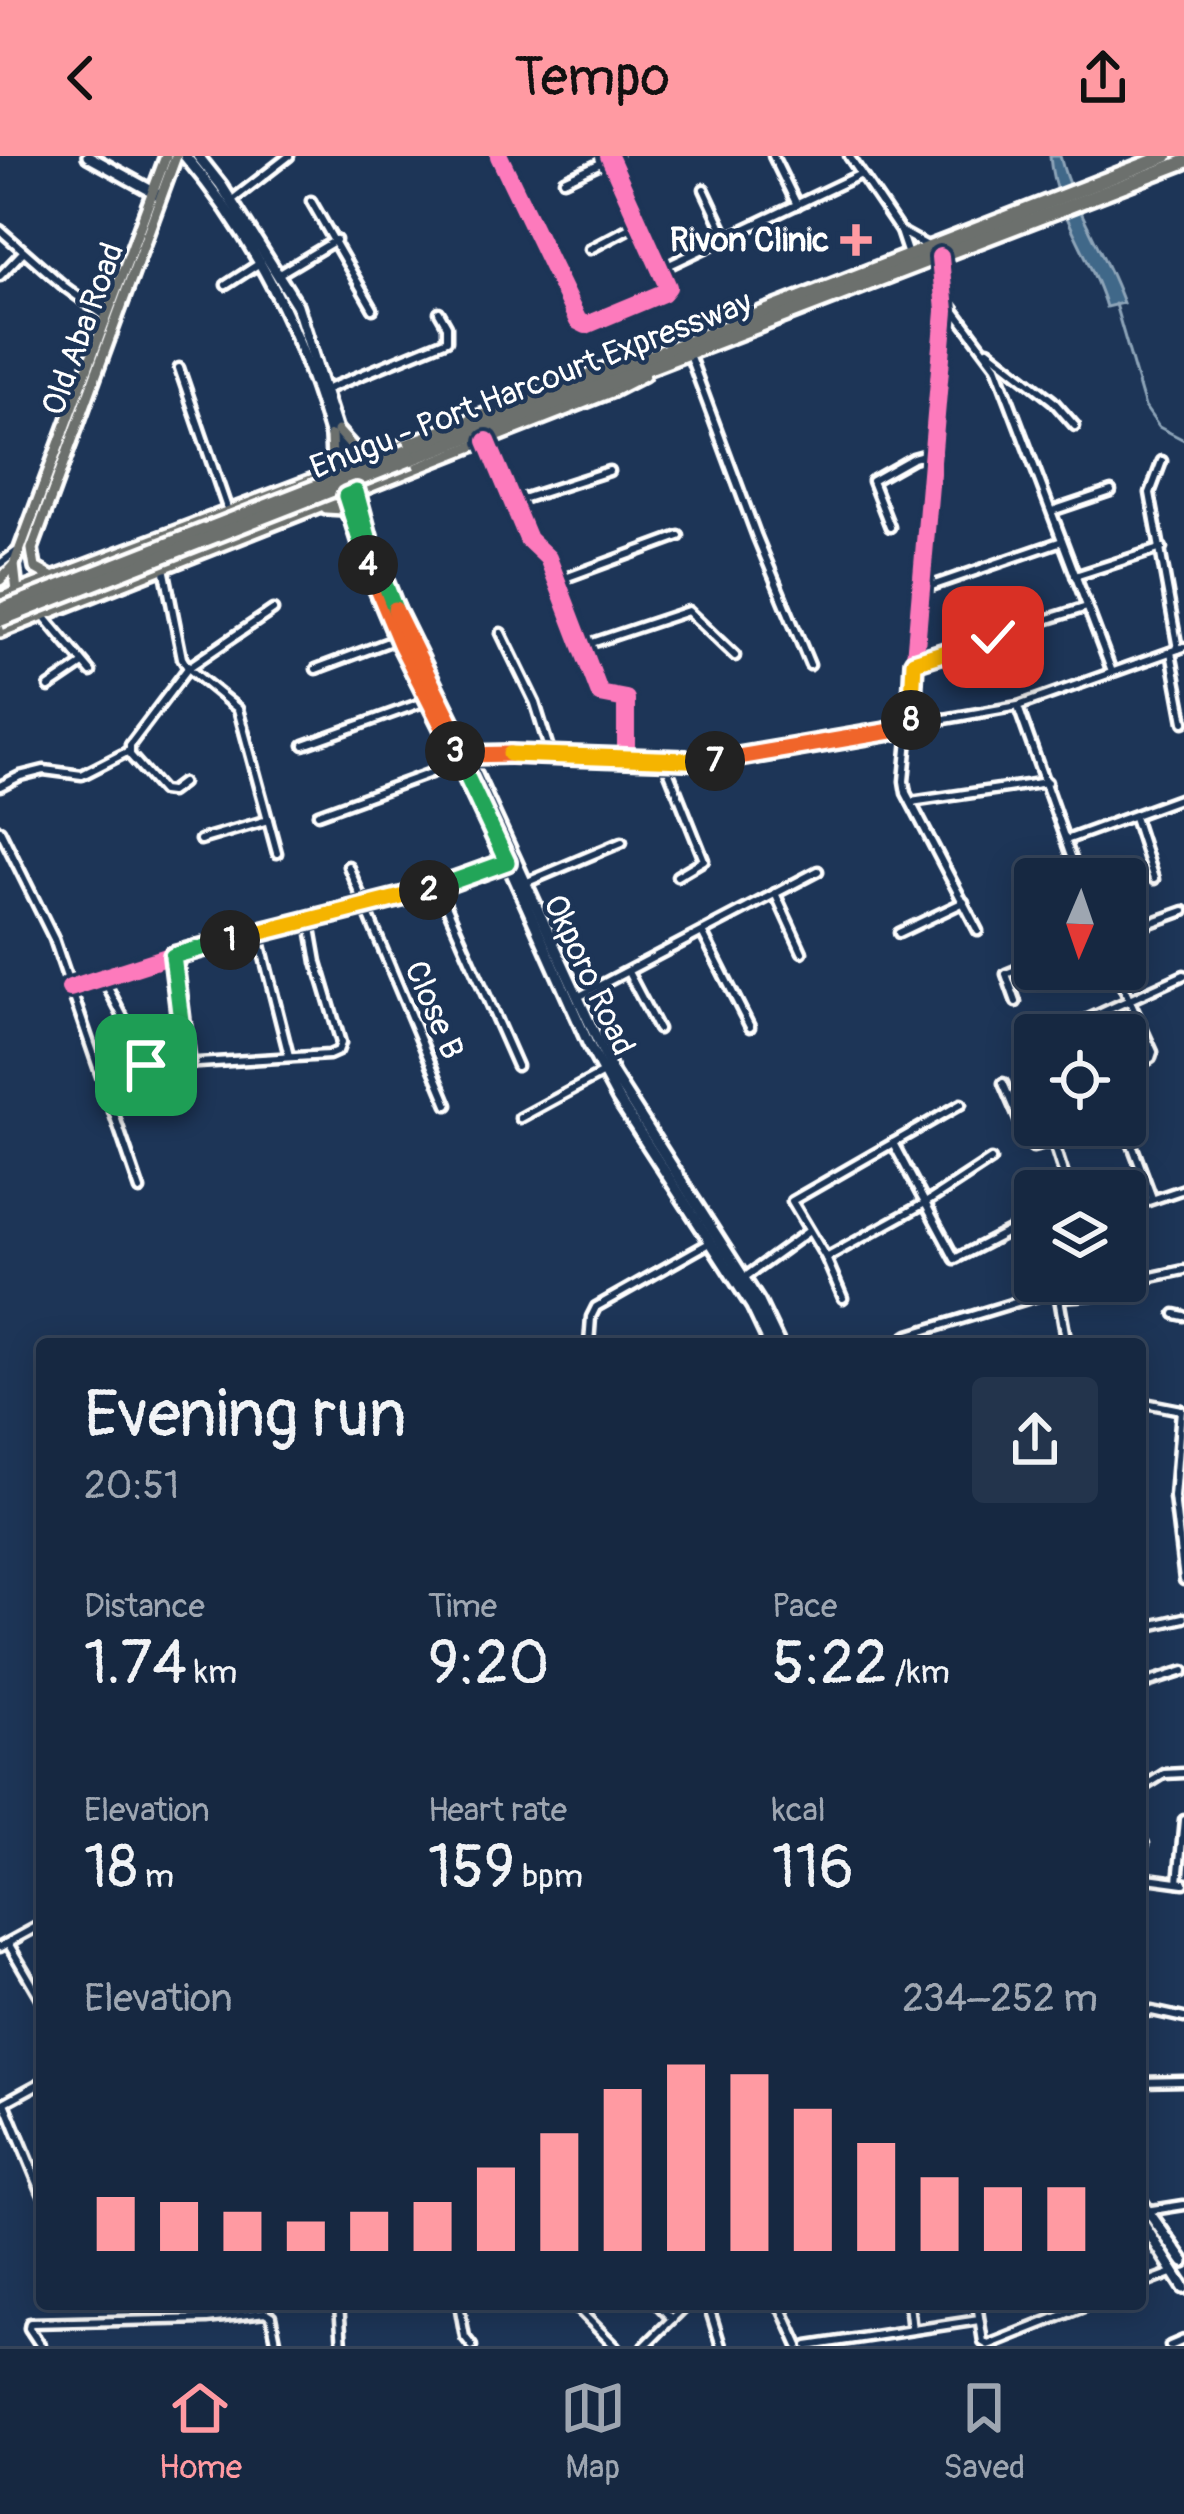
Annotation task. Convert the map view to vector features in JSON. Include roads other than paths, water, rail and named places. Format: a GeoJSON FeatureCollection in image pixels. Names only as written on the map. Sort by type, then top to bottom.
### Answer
{"type":"FeatureCollection","features":[{"type":"Feature","properties":{"kind":"highway"},"geometry":{"type":"LineString","coordinates":[[1080,196],[1166,156]]}},
{"type":"Feature","properties":{"kind":"highway"},"geometry":{"type":"LineString","coordinates":[[1080,196],[1184,162]]}},
{"type":"Feature","properties":{"kind":"highway","name":"Enugu - Port Harcourt Expressway"},"geometry":{"type":"LineString","coordinates":[[0,610],[665,364],[1080,196]]}},
{"type":"Feature","properties":{"kind":"highway","name":"Enugu - Port Harcourt Expressway"},"geometry":{"type":"LineString","coordinates":[[0,620],[908,255],[935,252]]}},
{"type":"Feature","properties":{"kind":"main road"},"geometry":{"type":"LineString","coordinates":[[88,156],[156,193]]}},
{"type":"Feature","properties":{"kind":"main road","name":"Old Aba Road"},"geometry":{"type":"LineString","coordinates":[[54,578],[35,568],[32,549],[166,156]]}},
{"type":"Feature","properties":{"kind":"main road","name":"Old Aba Road"},"geometry":{"type":"LineString","coordinates":[[16,591],[14,565],[106,317],[176,156]]}},
{"type":"Feature","properties":{"kind":"main road","name":"Okporo Road"},"geometry":{"type":"LineString","coordinates":[[185,156],[260,263],[294,323],[344,466],[356,526],[399,638],[464,759],[603,1073],[771,1338]]}},
{"type":"Feature","properties":{"kind":"main road","name":"Okporo Road"},"geometry":{"type":"LineString","coordinates":[[198,156],[280,274],[300,312],[326,390],[334,434]]}},
{"type":"Feature","properties":{"kind":"main road"},"geometry":{"type":"LineString","coordinates":[[0,598],[609,365],[673,350]]}},
{"type":"Feature","properties":{"kind":"main road"},"geometry":{"type":"LineString","coordinates":[[0,632],[614,391],[665,364]]}},
{"type":"Feature","properties":{"kind":"main road"},"geometry":{"type":"LineString","coordinates":[[306,481],[330,465],[334,434],[354,449],[381,452]]}},
{"type":"Feature","properties":{"kind":"main road","name":"Okporo Road"},"geometry":{"type":"LineString","coordinates":[[351,494],[386,588],[615,1078],[744,1279],[772,1338]]}},
{"type":"Feature","properties":{"kind":"main road"},"geometry":{"type":"LineString","coordinates":[[303,512],[339,507],[356,526]]}},
{"type":"Feature","properties":{"kind":"main road"},"geometry":{"type":"LineString","coordinates":[[89,564],[118,562],[123,570],[118,585]]}},
{"type":"Feature","properties":{"kind":"main road"},"geometry":{"type":"LineString","coordinates":[[0,580],[14,565]]}},
{"type":"Feature","properties":{"kind":"main road"},"geometry":{"type":"LineString","coordinates":[[16,591],[30,609],[43,615]]}},
{"type":"Feature","properties":{"kind":"main road"},"geometry":{"type":"LineString","coordinates":[[1146,2218],[1184,2262]]}},
{"type":"Feature","properties":{"kind":"main road"},"geometry":{"type":"LineString","coordinates":[[1146,2221],[1184,2288]]}},
{"type":"Feature","properties":{"kind":"street"},"geometry":{"type":"LineString","coordinates":[[231,201],[289,156]]}},
{"type":"Feature","properties":{"kind":"street"},"geometry":{"type":"LineString","coordinates":[[499,156],[581,325],[663,293],[667,284],[612,157],[564,180]]}},
{"type":"Feature","properties":{"kind":"street"},"geometry":{"type":"LineString","coordinates":[[773,156],[797,205]]}},
{"type":"Feature","properties":{"kind":"street"},"geometry":{"type":"LineString","coordinates":[[849,156],[900,232],[908,255]]}},
{"type":"Feature","properties":{"kind":"street"},"geometry":{"type":"LineString","coordinates":[[661,269],[861,174]]}},
{"type":"Feature","properties":{"kind":"street"},"geometry":{"type":"LineString","coordinates":[[704,189],[727,238]]}},
{"type":"Feature","properties":{"kind":"street"},"geometry":{"type":"LineString","coordinates":[[311,201],[373,309]]}},
{"type":"Feature","properties":{"kind":"street"},"geometry":{"type":"LineString","coordinates":[[590,249],[639,224]]}},
{"type":"Feature","properties":{"kind":"street"},"geometry":{"type":"LineString","coordinates":[[0,230],[106,317]]}},
{"type":"Feature","properties":{"kind":"street"},"geometry":{"type":"LineString","coordinates":[[900,232],[935,252],[946,299],[904,781],[978,931]]}},
{"type":"Feature","properties":{"kind":"street"},"geometry":{"type":"LineString","coordinates":[[280,274],[336,240]]}},
{"type":"Feature","properties":{"kind":"street"},"geometry":{"type":"LineString","coordinates":[[0,276],[23,252]]}},
{"type":"Feature","properties":{"kind":"street"},"geometry":{"type":"LineString","coordinates":[[226,285],[260,263]]}},
{"type":"Feature","properties":{"kind":"street"},"geometry":{"type":"LineString","coordinates":[[946,299],[987,350],[1005,387],[1112,672]]}},
{"type":"Feature","properties":{"kind":"street"},"geometry":{"type":"LineString","coordinates":[[326,390],[447,340],[447,326],[439,312]]}},
{"type":"Feature","properties":{"kind":"street"},"geometry":{"type":"LineString","coordinates":[[987,350],[1053,400],[1075,426]]}},
{"type":"Feature","properties":{"kind":"street"},"geometry":{"type":"LineString","coordinates":[[689,354],[810,665]]}},
{"type":"Feature","properties":{"kind":"street"},"geometry":{"type":"LineString","coordinates":[[178,368],[228,511]]}},
{"type":"Feature","properties":{"kind":"street"},"geometry":{"type":"LineString","coordinates":[[487,441],[528,539],[548,558],[600,694],[626,699],[626,758]]}},
{"type":"Feature","properties":{"kind":"street"},"geometry":{"type":"LineString","coordinates":[[890,527],[872,481],[932,453]]}},
{"type":"Feature","properties":{"kind":"street"},"geometry":{"type":"LineString","coordinates":[[1162,461],[1150,493],[1178,649],[1184,722]]}},
{"type":"Feature","properties":{"kind":"street"},"geometry":{"type":"LineString","coordinates":[[513,502],[609,471]]}},
{"type":"Feature","properties":{"kind":"street"},"geometry":{"type":"LineString","coordinates":[[1051,512],[1111,490]]}},
{"type":"Feature","properties":{"kind":"street"},"geometry":{"type":"LineString","coordinates":[[557,581],[679,536]]}},
{"type":"Feature","properties":{"kind":"street"},"geometry":{"type":"LineString","coordinates":[[920,590],[1062,541]]}},
{"type":"Feature","properties":{"kind":"street"},"geometry":{"type":"LineString","coordinates":[[1075,575],[1162,548]]}},
{"type":"Feature","properties":{"kind":"street"},"geometry":{"type":"LineString","coordinates":[[0,564],[20,549]]}},
{"type":"Feature","properties":{"kind":"street"},"geometry":{"type":"LineString","coordinates":[[164,567],[178,648],[188,668],[236,705],[277,853]]}},
{"type":"Feature","properties":{"kind":"street"},"geometry":{"type":"LineString","coordinates":[[914,662],[1087,608]]}},
{"type":"Feature","properties":{"kind":"street"},"geometry":{"type":"LineString","coordinates":[[0,786],[44,770],[82,775],[129,752],[188,668],[273,610]]}},
{"type":"Feature","properties":{"kind":"street"},"geometry":{"type":"LineString","coordinates":[[582,646],[688,611],[735,656]]}},
{"type":"Feature","properties":{"kind":"street"},"geometry":{"type":"LineString","coordinates":[[43,615],[91,672]]}},
{"type":"Feature","properties":{"kind":"street"},"geometry":{"type":"LineString","coordinates":[[501,633],[536,703],[551,755]]}},
{"type":"Feature","properties":{"kind":"street"},"geometry":{"type":"LineString","coordinates":[[316,669],[399,638]]}},
{"type":"Feature","properties":{"kind":"street"},"geometry":{"type":"LineString","coordinates":[[318,814],[464,759],[551,755],[737,759],[1018,706],[1178,649]]}},
{"type":"Feature","properties":{"kind":"street"},"geometry":{"type":"LineString","coordinates":[[49,687],[82,664]]}},
{"type":"Feature","properties":{"kind":"street"},"geometry":{"type":"LineString","coordinates":[[304,746],[429,700]]}},
{"type":"Feature","properties":{"kind":"street"},"geometry":{"type":"LineString","coordinates":[[1018,706],[1072,858]]}},
{"type":"Feature","properties":{"kind":"street"},"geometry":{"type":"LineString","coordinates":[[129,752],[162,791],[170,792],[182,783]]}},
{"type":"Feature","properties":{"kind":"street"},"geometry":{"type":"LineString","coordinates":[[664,760],[703,856],[702,862],[677,876]]}},
{"type":"Feature","properties":{"kind":"street"},"geometry":{"type":"LineString","coordinates":[[911,802],[1047,782]]}},
{"type":"Feature","properties":{"kind":"street"},"geometry":{"type":"LineString","coordinates":[[1066,840],[1184,796]]}},
{"type":"Feature","properties":{"kind":"street"},"geometry":{"type":"LineString","coordinates":[[1134,817],[1154,879]]}},
{"type":"Feature","properties":{"kind":"street"},"geometry":{"type":"LineString","coordinates":[[200,840],[268,820]]}},
{"type":"Feature","properties":{"kind":"street"},"geometry":{"type":"LineString","coordinates":[[0,830],[42,909],[140,1190]]}},
{"type":"Feature","properties":{"kind":"street"},"geometry":{"type":"LineString","coordinates":[[525,883],[622,842]]}},
{"type":"Feature","properties":{"kind":"street"},"geometry":{"type":"LineString","coordinates":[[70,988],[258,932],[438,887],[507,862]]}},
{"type":"Feature","properties":{"kind":"street","name":"Close B"},"geometry":{"type":"LineString","coordinates":[[348,866],[448,1105]]}},
{"type":"Feature","properties":{"kind":"street"},"geometry":{"type":"LineString","coordinates":[[576,998],[818,871]]}},
{"type":"Feature","properties":{"kind":"street"},"geometry":{"type":"LineString","coordinates":[[438,887],[517,1066]]}},
{"type":"Feature","properties":{"kind":"street"},"geometry":{"type":"LineString","coordinates":[[775,893],[802,952]]}},
{"type":"Feature","properties":{"kind":"street"},"geometry":{"type":"LineString","coordinates":[[899,932],[964,902]]}},
{"type":"Feature","properties":{"kind":"street"},"geometry":{"type":"LineString","coordinates":[[1146,925],[1184,911]]}},
{"type":"Feature","properties":{"kind":"street"},"geometry":{"type":"LineString","coordinates":[[104,977],[146,1065],[329,1055],[341,1048],[310,922]]}},
{"type":"Feature","properties":{"kind":"street"},"geometry":{"type":"LineString","coordinates":[[258,932],[289,1056]]}},
{"type":"Feature","properties":{"kind":"street"},"geometry":{"type":"LineString","coordinates":[[702,934],[750,1028]]}},
{"type":"Feature","properties":{"kind":"street"},"geometry":{"type":"LineString","coordinates":[[173,956],[186,1061]]}},
{"type":"Feature","properties":{"kind":"street"},"geometry":{"type":"LineString","coordinates":[[1014,971],[1006,974],[1016,1002]]}},
{"type":"Feature","properties":{"kind":"street"},"geometry":{"type":"LineString","coordinates":[[628,972],[658,1029]]}},
{"type":"Feature","properties":{"kind":"street"},"geometry":{"type":"LineString","coordinates":[[1099,1014],[1184,975]]}},
{"type":"Feature","properties":{"kind":"street"},"geometry":{"type":"LineString","coordinates":[[1125,990],[1136,1014]]}},
{"type":"Feature","properties":{"kind":"street"},"geometry":{"type":"LineString","coordinates":[[1146,1035],[1154,1052],[1146,1061]]}},
{"type":"Feature","properties":{"kind":"street"},"geometry":{"type":"LineString","coordinates":[[520,1118],[603,1073]]}},
{"type":"Feature","properties":{"kind":"street"},"geometry":{"type":"LineString","coordinates":[[1004,1083],[1014,1107]]}},
{"type":"Feature","properties":{"kind":"street"},"geometry":{"type":"LineString","coordinates":[[843,1298],[794,1198],[962,1104]]}},
{"type":"Feature","properties":{"kind":"street"},"geometry":{"type":"LineString","coordinates":[[893,1143],[956,1259],[1014,1229]]}},
{"type":"Feature","properties":{"kind":"street"},"geometry":{"type":"LineString","coordinates":[[1133,1146],[1152,1198]]}},
{"type":"Feature","properties":{"kind":"street"},"geometry":{"type":"LineString","coordinates":[[826,1258],[991,1160]]}},
{"type":"Feature","properties":{"kind":"street"},"geometry":{"type":"LineString","coordinates":[[1146,1200],[1184,1189]]}},
{"type":"Feature","properties":{"kind":"street"},"geometry":{"type":"LineString","coordinates":[[744,1279],[809,1231]]}},
{"type":"Feature","properties":{"kind":"street"},"geometry":{"type":"LineString","coordinates":[[589,1338],[596,1307],[711,1242]]}},
{"type":"Feature","properties":{"kind":"street"},"geometry":{"type":"LineString","coordinates":[[1146,1278],[1184,1270]]}},
{"type":"Feature","properties":{"kind":"street"},"geometry":{"type":"LineString","coordinates":[[905,1338],[1018,1302]]}},
{"type":"Feature","properties":{"kind":"street"},"geometry":{"type":"LineString","coordinates":[[1060,1302],[1066,1338]]}},
{"type":"Feature","properties":{"kind":"street"},"geometry":{"type":"LineString","coordinates":[[1146,1403],[1183,1411],[1174,1497],[1184,1580]]}},
{"type":"Feature","properties":{"kind":"street"},"geometry":{"type":"LineString","coordinates":[[1146,1627],[1184,1618]]}},
{"type":"Feature","properties":{"kind":"street"},"geometry":{"type":"LineString","coordinates":[[1146,1683],[1184,1671]]}},
{"type":"Feature","properties":{"kind":"street"},"geometry":{"type":"LineString","coordinates":[[1146,1785],[1163,1774],[1184,1773]]}},
{"type":"Feature","properties":{"kind":"street"},"geometry":{"type":"LineString","coordinates":[[1146,1878],[1181,1882],[1184,1820]]}},
{"type":"Feature","properties":{"kind":"street"},"geometry":{"type":"LineString","coordinates":[[36,1927],[4,1945],[36,1992]]}},
{"type":"Feature","properties":{"kind":"street"},"geometry":{"type":"LineString","coordinates":[[1146,2014],[1184,2018]]}},
{"type":"Feature","properties":{"kind":"street"},"geometry":{"type":"LineString","coordinates":[[1146,2082],[1184,2081]]}},
{"type":"Feature","properties":{"kind":"street"},"geometry":{"type":"LineString","coordinates":[[36,2084],[2,2104],[36,2180]]}},
{"type":"Feature","properties":{"kind":"street"},"geometry":{"type":"LineString","coordinates":[[1146,2214],[1184,2205]]}},
{"type":"Feature","properties":{"kind":"street"},"geometry":{"type":"LineString","coordinates":[[1146,2283],[1172,2273]]}},
{"type":"Feature","properties":{"kind":"street"},"geometry":{"type":"LineString","coordinates":[[339,2310],[342,2346]]}},
{"type":"Feature","properties":{"kind":"street"},"geometry":{"type":"LineString","coordinates":[[460,2310],[465,2337],[472,2346]]}},
{"type":"Feature","properties":{"kind":"street"},"geometry":{"type":"LineString","coordinates":[[579,2310],[615,2346]]}},
{"type":"Feature","properties":{"kind":"street"},"geometry":{"type":"LineString","coordinates":[[664,2310],[672,2319]]}},
{"type":"Feature","properties":{"kind":"street"},"geometry":{"type":"LineString","coordinates":[[646,2346],[681,2310]]}},
{"type":"Feature","properties":{"kind":"street"},"geometry":{"type":"LineString","coordinates":[[710,2310],[721,2346]]}},
{"type":"Feature","properties":{"kind":"street"},"geometry":{"type":"LineString","coordinates":[[784,2310],[804,2346],[979,2320]]}},
{"type":"Feature","properties":{"kind":"street"},"geometry":{"type":"LineString","coordinates":[[910,2310],[912,2331]]}},
{"type":"Feature","properties":{"kind":"street"},"geometry":{"type":"LineString","coordinates":[[978,2310],[983,2342],[988,2345],[1076,2310]]}},
{"type":"Feature","properties":{"kind":"street"},"geometry":{"type":"LineString","coordinates":[[41,2346],[30,2323],[207,2319],[265,2312],[271,2316],[277,2346]]}},
{"type":"Feature","properties":{"kind":"street"},"geometry":{"type":"LineString","coordinates":[[1170,2346],[1184,2340]]}},
{"type":"Feature","properties":{"kind":"water"},"geometry":{"type":"Polygon","coordinates":[[[1050,156],[1060,156],[1123,303],[1106,307],[1058,195],[1050,156]]]}},
{"type":"Feature","properties":{"kind":"waterway"},"geometry":{"type":"LineString","coordinates":[[1115,304],[1145,407],[1159,427],[1184,440]]}},
{"type":"Feature","properties":{"kind":"place","name":"Rivon Clinic"},"geometry":{"type":"Point","coordinates":[856,240]}}]}
